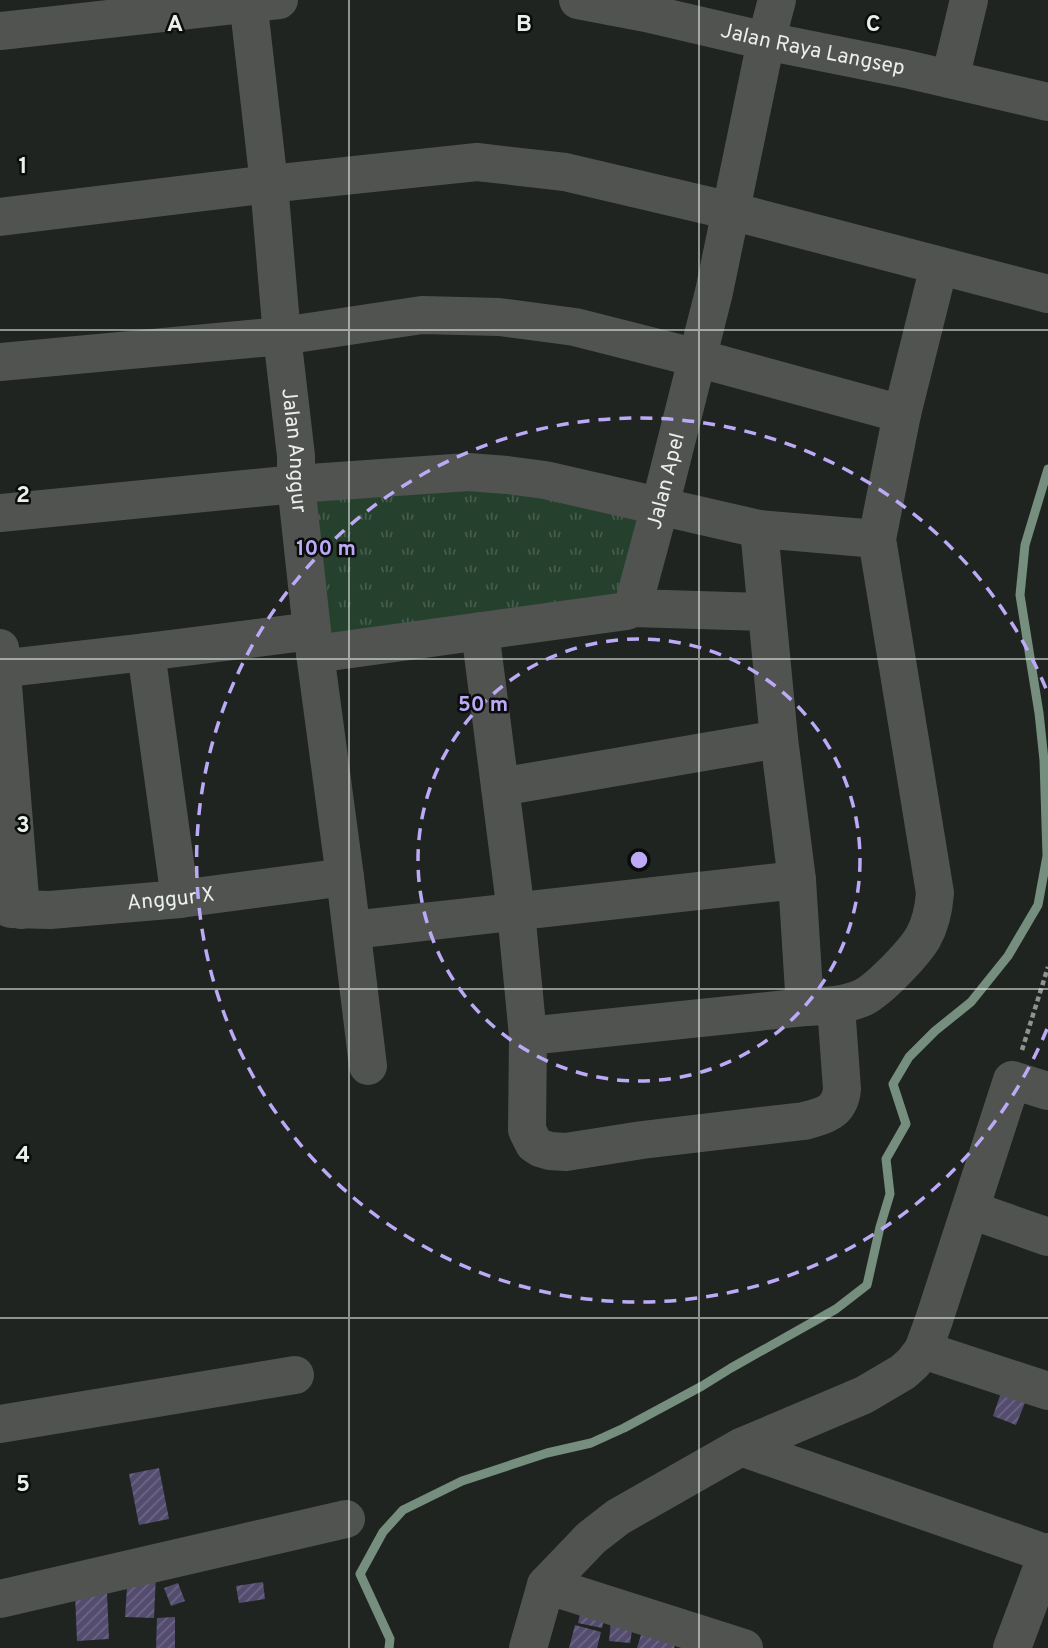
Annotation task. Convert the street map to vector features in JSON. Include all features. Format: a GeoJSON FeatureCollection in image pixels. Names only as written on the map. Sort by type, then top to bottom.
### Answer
{"type":"FeatureCollection","features":[{"type":"Feature","properties":{"kind":"street","name":"Jalan Apel"},"geometry":{"type":"LineString","coordinates":[[632,608],[714,292],[766,41],[777,0]]}},
{"type":"Feature","properties":{"kind":"street"},"geometry":{"type":"LineString","coordinates":[[950,79],[969,0]]}},
{"type":"Feature","properties":{"kind":"street"},"geometry":{"type":"LineString","coordinates":[[0,31],[259,1]]}},
{"type":"Feature","properties":{"kind":"street","name":"Jalan Anggur"},"geometry":{"type":"LineString","coordinates":[[259,1],[269,184],[296,456],[296,484],[313,643],[368,1066]]}},
{"type":"Feature","properties":{"kind":"street","name":"Jalan Raya Langsep"},"geometry":{"type":"LineString","coordinates":[[586,1],[1048,102]]}},
{"type":"Feature","properties":{"kind":"street"},"geometry":{"type":"LineString","coordinates":[[0,217],[477,162],[565,172],[731,211],[1048,294]]}},
{"type":"Feature","properties":{"kind":"street"},"geometry":{"type":"LineString","coordinates":[[528,1036],[820,1006],[862,998],[873,992],[915,951],[925,935],[933,913],[934,893],[877,539],[902,414],[939,266]]}},
{"type":"Feature","properties":{"kind":"street"},"geometry":{"type":"LineString","coordinates":[[0,362],[282,336],[422,315],[499,317],[575,327],[902,414]]}},
{"type":"Feature","properties":{"kind":"street"},"geometry":{"type":"LineString","coordinates":[[0,513],[296,484],[468,472],[545,480],[759,529],[877,539]]}},
{"type":"Feature","properties":{"kind":"street"},"geometry":{"type":"LineString","coordinates":[[480,631],[516,912],[528,1036],[527,1130],[534,1143],[550,1151],[566,1152],[804,1121],[828,1113],[839,1102],[842,1089],[820,1006],[797,880],[779,739],[759,529]]}},
{"type":"Feature","properties":{"kind":"street"},"geometry":{"type":"LineString","coordinates":[[11,905],[0,662],[480,631],[627,611],[632,608],[766,612]]}},
{"type":"Feature","properties":{"kind":"street"},"geometry":{"type":"LineString","coordinates":[[146,652],[180,899]]}},
{"type":"Feature","properties":{"kind":"street"},"geometry":{"type":"LineString","coordinates":[[500,787],[779,739]]}},
{"type":"Feature","properties":{"kind":"street","name":"Anggur X"},"geometry":{"type":"LineString","coordinates":[[11,905],[50,910],[180,899],[345,877]]}},
{"type":"Feature","properties":{"kind":"street"},"geometry":{"type":"LineString","coordinates":[[352,930],[797,880]]}},
{"type":"Feature","properties":{"kind":"street"},"geometry":{"type":"LineString","coordinates":[[528,1648],[546,1585],[591,1538],[618,1517],[741,1447],[864,1395],[914,1363],[923,1350],[1012,1080],[1048,1091]]}},
{"type":"Feature","properties":{"kind":"street"},"geometry":{"type":"LineString","coordinates":[[971,1210],[1048,1237]]}},
{"type":"Feature","properties":{"kind":"street"},"geometry":{"type":"LineString","coordinates":[[923,1350],[1048,1391]]}},
{"type":"Feature","properties":{"kind":"street"},"geometry":{"type":"LineString","coordinates":[[0,1424],[295,1375]]}},
{"type":"Feature","properties":{"kind":"street"},"geometry":{"type":"LineString","coordinates":[[741,1447],[1048,1553],[1012,1648]]}},
{"type":"Feature","properties":{"kind":"street"},"geometry":{"type":"LineString","coordinates":[[0,1598],[346,1519]]}},
{"type":"Feature","properties":{"kind":"street"},"geometry":{"type":"LineString","coordinates":[[546,1585],[701,1641],[744,1648]]}},
{"type":"Feature","properties":{"kind":"path"},"geometry":{"type":"LineString","coordinates":[[1012,1080],[1048,967]]}},
{"type":"Feature","properties":{"kind":"green space"},"geometry":{"type":"Polygon","coordinates":[[[471,475],[658,506],[629,609],[318,653],[299,484],[471,475]]]}},
{"type":"Feature","properties":{"kind":"building"},"geometry":{"type":"Polygon","coordinates":[[[1004,1384],[1029,1393],[1016,1425],[993,1416],[1004,1384]]]}},
{"type":"Feature","properties":{"kind":"building"},"geometry":{"type":"Polygon","coordinates":[[[159,1468],[169,1519],[139,1525],[129,1474],[159,1468]]]}},
{"type":"Feature","properties":{"kind":"building"},"geometry":{"type":"Polygon","coordinates":[[[128,1573],[156,1574],[154,1618],[125,1617],[128,1573]]]}},
{"type":"Feature","properties":{"kind":"building"},"geometry":{"type":"Polygon","coordinates":[[[263,1582],[265,1599],[239,1603],[236,1586],[263,1582]]]}},
{"type":"Feature","properties":{"kind":"building"},"geometry":{"type":"Polygon","coordinates":[[[178,1583],[185,1601],[171,1606],[164,1588],[178,1583]]]}},
{"type":"Feature","properties":{"kind":"building"},"geometry":{"type":"Polygon","coordinates":[[[107,1593],[109,1639],[77,1641],[75,1595],[107,1593]]]}},
{"type":"Feature","properties":{"kind":"building"},"geometry":{"type":"Polygon","coordinates":[[[581,1610],[605,1615],[602,1628],[578,1623],[581,1610]]]}},
{"type":"Feature","properties":{"kind":"building"},"geometry":{"type":"Polygon","coordinates":[[[175,1617],[175,1648],[156,1648],[157,1618],[175,1617]]]}},
{"type":"Feature","properties":{"kind":"building"},"geometry":{"type":"Polygon","coordinates":[[[611,1622],[633,1625],[630,1643],[609,1641],[611,1622]]]}},
{"type":"Feature","properties":{"kind":"building"},"geometry":{"type":"Polygon","coordinates":[[[575,1625],[601,1632],[597,1648],[569,1648],[575,1625]]]}},
{"type":"Feature","properties":{"kind":"building"},"geometry":{"type":"Polygon","coordinates":[[[644,1625],[678,1635],[674,1648],[637,1648],[644,1625]]]}},
{"type":"Feature","properties":{"kind":"waterway"},"geometry":{"type":"LineString","coordinates":[[389,1648],[390,1639],[360,1574],[383,1532],[403,1510],[462,1481],[547,1453],[591,1443],[624,1428],[836,1309],[867,1285],[890,1194],[886,1159],[906,1124],[893,1084],[909,1057],[935,1031],[971,1002],[1008,956],[1038,905],[1047,856],[1044,760],[1020,595],[1025,545],[1048,469]]}}]}
